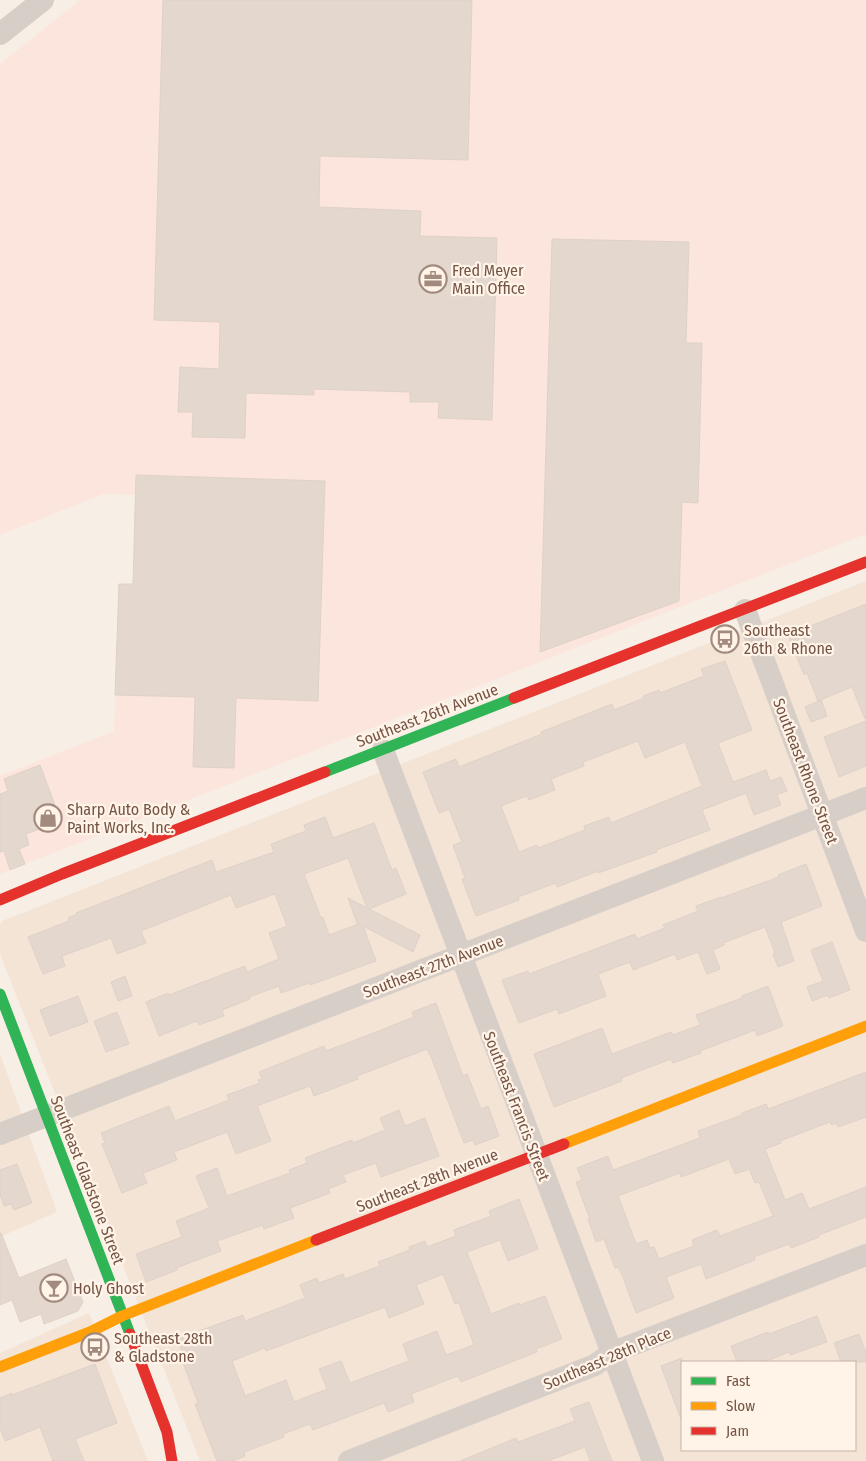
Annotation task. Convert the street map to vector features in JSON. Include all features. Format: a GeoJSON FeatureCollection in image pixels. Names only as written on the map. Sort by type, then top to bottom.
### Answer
{"type":"FeatureCollection","features":[{"type":"Feature","properties":{"kind":"street"},"geometry":{"type":"LineString","coordinates":[[0,34],[43,0]]}},
{"type":"Feature","properties":{"kind":"street","name":"Southeast 26th Avenue"},"geometry":{"type":"LineString","coordinates":[[0,900],[62,874],[866,562]]}},
{"type":"Feature","properties":{"kind":"street","name":"Southeast Rhone Street"},"geometry":{"type":"LineString","coordinates":[[745,610],[866,932]]}},
{"type":"Feature","properties":{"kind":"street","name":"Southeast Francis Street"},"geometry":{"type":"LineString","coordinates":[[383,750],[652,1461]]}},
{"type":"Feature","properties":{"kind":"street","name":"Southeast 27th Avenue"},"geometry":{"type":"LineString","coordinates":[[0,1134],[866,798]]}},
{"type":"Feature","properties":{"kind":"street","name":"Southeast Gladstone Street"},"geometry":{"type":"LineString","coordinates":[[0,994],[167,1432],[172,1461]]}},
{"type":"Feature","properties":{"kind":"street","name":"Southeast 28th Avenue"},"geometry":{"type":"LineString","coordinates":[[0,1367],[90,1332],[122,1316],[866,1026]]}},
{"type":"Feature","properties":{"kind":"street","name":"Southeast 28th Place"},"geometry":{"type":"LineString","coordinates":[[349,1461],[595,1365],[611,1353],[866,1255]]}},
{"type":"Feature","properties":{"kind":"street","name":"Southeast Gladstone Street"},"geometry":{"type":"LineString","coordinates":[[167,1432],[184,1456]]}},
{"type":"Feature","properties":{"kind":"shaded area","name":"Fred Meyer Main Office"},"geometry":{"type":"Polygon","coordinates":[[[80,0],[866,0],[866,534],[0,874],[0,776],[114,731],[119,584],[133,584],[135,495],[104,494],[0,535],[0,64],[80,0]]]}},
{"type":"Feature","properties":{"kind":"shaded area"},"geometry":{"type":"Polygon","coordinates":[[[866,581],[866,1461],[200,1461],[0,954],[0,925],[2,921],[866,581]]]}},
{"type":"Feature","properties":{"kind":"shaded area"},"geometry":{"type":"Polygon","coordinates":[[[0,1054],[57,1212],[0,1237],[0,1054]]]}},
{"type":"Feature","properties":{"kind":"shaded area"},"geometry":{"type":"Polygon","coordinates":[[[89,1313],[148,1461],[0,1461],[0,1353],[89,1313]]]}},
{"type":"Feature","properties":{"kind":"building"},"geometry":{"type":"Polygon","coordinates":[[[163,0],[472,0],[468,160],[320,156],[319,207],[421,211],[420,236],[497,238],[492,420],[438,418],[439,402],[410,402],[410,392],[314,389],[314,395],[246,393],[245,438],[192,437],[193,412],[178,412],[180,367],[219,369],[220,322],[154,320],[163,0]]]}},
{"type":"Feature","properties":{"kind":"building"},"geometry":{"type":"Polygon","coordinates":[[[552,239],[689,242],[686,343],[702,343],[698,503],[682,502],[679,601],[540,652],[552,239]]]}},
{"type":"Feature","properties":{"kind":"building"},"geometry":{"type":"Polygon","coordinates":[[[136,475],[325,481],[318,701],[236,698],[234,768],[193,767],[195,697],[115,695],[119,584],[133,584],[136,475]]]}},
{"type":"Feature","properties":{"kind":"building"},"geometry":{"type":"Polygon","coordinates":[[[866,604],[865,719],[852,687],[818,701],[807,673],[804,675],[788,635],[866,604]]]}},
{"type":"Feature","properties":{"kind":"building"},"geometry":{"type":"Polygon","coordinates":[[[725,661],[752,730],[718,743],[733,782],[766,770],[770,781],[781,777],[787,791],[777,795],[781,805],[754,815],[746,793],[702,810],[710,830],[656,850],[657,852],[598,873],[598,871],[557,887],[556,883],[518,897],[519,900],[476,916],[462,879],[465,878],[453,845],[462,842],[449,809],[439,813],[423,772],[456,759],[459,767],[612,704],[614,710],[659,690],[660,693],[704,676],[701,669],[725,661]],[[638,741],[583,762],[584,766],[551,779],[555,790],[529,800],[527,796],[501,806],[519,852],[537,845],[538,848],[585,830],[584,826],[609,817],[611,823],[702,786],[685,742],[645,758],[638,741]]]}},
{"type":"Feature","properties":{"kind":"building"},"geometry":{"type":"Polygon","coordinates":[[[821,700],[827,716],[811,722],[805,707],[821,700]]]}},
{"type":"Feature","properties":{"kind":"building"},"geometry":{"type":"Polygon","coordinates":[[[866,721],[866,766],[839,777],[824,737],[866,721]]]}},
{"type":"Feature","properties":{"kind":"building"},"geometry":{"type":"Polygon","coordinates":[[[40,765],[61,821],[26,834],[29,845],[19,849],[25,864],[10,870],[4,851],[0,852],[0,794],[8,791],[4,779],[40,765]]]}},
{"type":"Feature","properties":{"kind":"building"},"geometry":{"type":"Polygon","coordinates":[[[325,817],[333,838],[374,823],[392,870],[396,868],[406,894],[369,909],[420,935],[413,952],[363,926],[376,961],[310,985],[309,983],[281,993],[279,986],[249,997],[250,999],[222,1010],[224,1016],[199,1025],[197,1021],[159,1036],[146,1002],[245,966],[247,972],[279,959],[269,933],[287,926],[275,894],[236,908],[231,895],[141,931],[146,943],[117,954],[111,938],[62,956],[65,966],[43,974],[28,937],[69,921],[68,918],[76,913],[212,860],[216,872],[274,852],[271,844],[306,831],[304,825],[325,817]],[[348,858],[304,874],[329,935],[359,924],[348,898],[367,908],[348,858]]]}},
{"type":"Feature","properties":{"kind":"building"},"geometry":{"type":"Polygon","coordinates":[[[806,864],[822,906],[781,922],[794,961],[778,967],[765,927],[723,943],[724,945],[713,950],[720,969],[707,974],[698,952],[677,960],[675,954],[633,970],[630,962],[598,974],[606,996],[559,1014],[557,1009],[519,1023],[502,980],[528,971],[529,974],[635,934],[637,939],[665,928],[663,925],[698,911],[696,906],[779,877],[778,875],[806,864]]]}},
{"type":"Feature","properties":{"kind":"building"},"geometry":{"type":"Polygon","coordinates":[[[832,942],[850,990],[829,998],[828,995],[812,1001],[807,987],[823,981],[811,950],[832,942]]]}},
{"type":"Feature","properties":{"kind":"building"},"geometry":{"type":"Polygon","coordinates":[[[125,976],[132,996],[118,1001],[111,982],[125,976]]]}},
{"type":"Feature","properties":{"kind":"building"},"geometry":{"type":"Polygon","coordinates":[[[768,986],[783,1026],[757,1036],[755,1030],[673,1063],[671,1059],[621,1078],[622,1081],[554,1107],[534,1054],[602,1028],[612,1054],[671,1032],[673,1035],[700,1025],[696,1015],[768,986]]]}},
{"type":"Feature","properties":{"kind":"building"},"geometry":{"type":"Polygon","coordinates":[[[78,996],[88,1022],[50,1036],[40,1010],[78,996]]]}},
{"type":"Feature","properties":{"kind":"building"},"geometry":{"type":"Polygon","coordinates":[[[436,1003],[463,1076],[467,1074],[481,1109],[488,1106],[499,1136],[475,1145],[473,1140],[464,1143],[427,1049],[357,1076],[358,1079],[314,1096],[310,1086],[257,1106],[271,1141],[236,1154],[227,1132],[174,1152],[177,1160],[143,1173],[147,1183],[122,1193],[102,1144],[105,1143],[101,1133],[169,1106],[175,1121],[229,1100],[227,1095],[260,1083],[258,1080],[262,1079],[259,1072],[324,1046],[326,1051],[371,1034],[414,1017],[412,1012],[436,1003]]]}},
{"type":"Feature","properties":{"kind":"building"},"geometry":{"type":"Polygon","coordinates":[[[117,1012],[129,1044],[106,1052],[94,1021],[117,1012]]]}},
{"type":"Feature","properties":{"kind":"building"},"geometry":{"type":"Polygon","coordinates":[[[866,1072],[866,1117],[838,1127],[836,1123],[832,1125],[830,1122],[780,1141],[781,1143],[765,1149],[785,1200],[802,1193],[809,1209],[866,1187],[866,1217],[791,1248],[789,1244],[754,1257],[755,1260],[706,1279],[701,1264],[666,1277],[674,1298],[636,1313],[623,1277],[618,1267],[615,1268],[604,1239],[596,1242],[588,1219],[590,1219],[576,1182],[582,1180],[577,1168],[608,1156],[613,1170],[700,1138],[698,1131],[742,1115],[742,1113],[766,1104],[768,1109],[866,1072]],[[729,1159],[681,1177],[680,1173],[618,1196],[636,1244],[647,1240],[650,1248],[654,1247],[659,1259],[694,1246],[692,1240],[717,1230],[720,1236],[773,1216],[759,1182],[755,1183],[749,1169],[735,1174],[729,1159]]]}},
{"type":"Feature","properties":{"kind":"building"},"geometry":{"type":"Polygon","coordinates":[[[399,1110],[405,1126],[425,1118],[439,1156],[381,1177],[376,1163],[343,1175],[346,1182],[328,1189],[330,1193],[290,1208],[294,1218],[264,1229],[263,1225],[217,1241],[221,1251],[146,1282],[136,1254],[182,1237],[176,1221],[209,1208],[196,1176],[217,1168],[227,1196],[290,1173],[289,1170],[307,1163],[305,1158],[352,1140],[353,1143],[385,1130],[380,1118],[399,1110]]]}},
{"type":"Feature","properties":{"kind":"building"},"geometry":{"type":"Polygon","coordinates":[[[17,1164],[32,1203],[14,1210],[11,1204],[4,1206],[0,1194],[0,1170],[17,1164]]]}},
{"type":"Feature","properties":{"kind":"building"},"geometry":{"type":"Polygon","coordinates":[[[519,1199],[538,1249],[508,1261],[500,1240],[467,1252],[491,1314],[519,1303],[520,1305],[545,1296],[562,1339],[536,1349],[537,1352],[461,1382],[458,1376],[411,1394],[414,1402],[388,1412],[384,1403],[313,1430],[310,1424],[283,1434],[284,1437],[244,1452],[245,1456],[233,1461],[217,1461],[195,1404],[198,1403],[182,1360],[185,1359],[177,1339],[243,1315],[245,1321],[305,1298],[300,1285],[317,1278],[319,1283],[343,1274],[345,1279],[380,1266],[378,1262],[410,1250],[409,1247],[425,1241],[427,1247],[456,1236],[454,1230],[491,1216],[489,1211],[519,1199]],[[443,1274],[416,1285],[424,1304],[389,1318],[385,1307],[266,1351],[265,1348],[232,1361],[245,1396],[286,1380],[294,1402],[327,1389],[319,1369],[341,1361],[350,1383],[409,1361],[403,1344],[437,1331],[446,1355],[474,1345],[459,1303],[455,1304],[443,1274]]]}},
{"type":"Feature","properties":{"kind":"building"},"geometry":{"type":"Polygon","coordinates":[[[0,1233],[19,1278],[66,1259],[83,1302],[78,1311],[44,1324],[41,1314],[20,1322],[12,1300],[0,1305],[0,1233]]]}},
{"type":"Feature","properties":{"kind":"building"},"geometry":{"type":"Polygon","coordinates":[[[817,1316],[827,1342],[790,1355],[789,1352],[766,1361],[737,1361],[731,1346],[768,1332],[769,1334],[817,1316]]]}},
{"type":"Feature","properties":{"kind":"building"},"geometry":{"type":"Polygon","coordinates":[[[859,1334],[866,1352],[866,1362],[841,1361],[834,1343],[859,1334]]]}},
{"type":"Feature","properties":{"kind":"building"},"geometry":{"type":"Polygon","coordinates":[[[682,1358],[681,1419],[661,1366],[682,1358]]]}},
{"type":"Feature","properties":{"kind":"building"},"geometry":{"type":"Polygon","coordinates":[[[95,1364],[117,1423],[75,1439],[84,1461],[53,1461],[40,1427],[5,1441],[0,1428],[0,1398],[95,1364]]]}},
{"type":"Feature","properties":{"kind":"building"},"geometry":{"type":"Polygon","coordinates":[[[589,1402],[612,1461],[590,1461],[585,1447],[548,1461],[460,1461],[516,1438],[518,1442],[575,1421],[570,1409],[589,1402]]]}},
{"type":"Feature","properties":{"kind":"traffic: fast"},"geometry":{"type":"LineString","coordinates":[[325,772],[514,698]]}},
{"type":"Feature","properties":{"kind":"traffic: fast"},"geometry":{"type":"LineString","coordinates":[[0,994],[130,1334]]}},
{"type":"Feature","properties":{"kind":"traffic: slow"},"geometry":{"type":"LineString","coordinates":[[564,1144],[866,1026]]}},
{"type":"Feature","properties":{"kind":"traffic: slow"},"geometry":{"type":"LineString","coordinates":[[0,1367],[90,1332],[122,1316],[316,1240]]}},
{"type":"Feature","properties":{"kind":"traffic: jam"},"geometry":{"type":"LineString","coordinates":[[514,698],[866,562]]}},
{"type":"Feature","properties":{"kind":"traffic: jam"},"geometry":{"type":"LineString","coordinates":[[0,900],[325,772]]}},
{"type":"Feature","properties":{"kind":"traffic: jam"},"geometry":{"type":"LineString","coordinates":[[316,1240],[564,1144]]}},
{"type":"Feature","properties":{"kind":"traffic: jam"},"geometry":{"type":"LineString","coordinates":[[130,1334],[167,1432],[172,1461]]}},
{"type":"Feature","properties":{"kind":"place","name":"Fred Meyer Main Office"},"geometry":{"type":"Point","coordinates":[433,279]}},
{"type":"Feature","properties":{"kind":"place","name":"Southeast 26th & Rhone"},"geometry":{"type":"Point","coordinates":[725,639]}},
{"type":"Feature","properties":{"kind":"place","name":"Sharp Auto Body & Paint Works, Inc."},"geometry":{"type":"Point","coordinates":[48,818]}},
{"type":"Feature","properties":{"kind":"place","name":"Holy Ghost"},"geometry":{"type":"Point","coordinates":[54,1288]}},
{"type":"Feature","properties":{"kind":"place","name":"Southeast 28th & Gladstone"},"geometry":{"type":"Point","coordinates":[95,1347]}}]}
